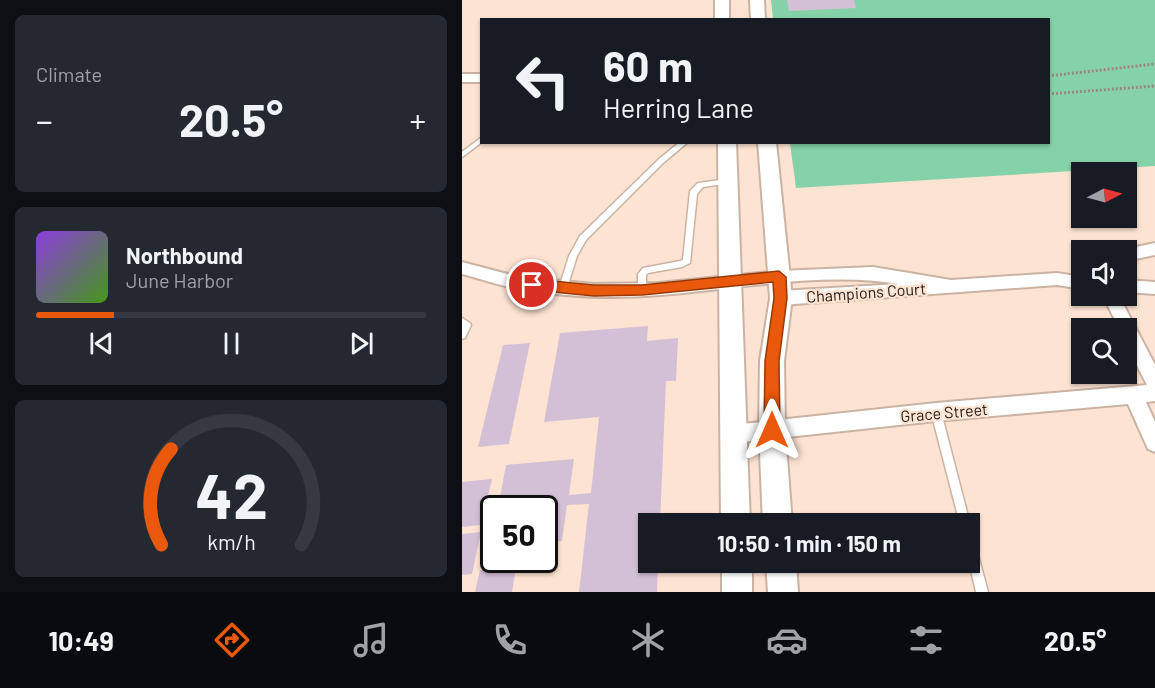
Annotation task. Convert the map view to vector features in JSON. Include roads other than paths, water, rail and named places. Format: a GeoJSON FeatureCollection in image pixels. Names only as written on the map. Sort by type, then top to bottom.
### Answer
{"type":"FeatureCollection","features":[{"type":"Feature","properties":{"kind":"main road"},"geometry":{"type":"LineString","coordinates":[[722,0],[722,18]]}},
{"type":"Feature","properties":{"kind":"main road"},"geometry":{"type":"LineString","coordinates":[[757,0],[758,18]]}},
{"type":"Feature","properties":{"kind":"main road"},"geometry":{"type":"LineString","coordinates":[[727,144],[736,513]]}},
{"type":"Feature","properties":{"kind":"main road"},"geometry":{"type":"LineString","coordinates":[[767,144],[780,287],[772,361],[772,430],[777,513]]}},
{"type":"Feature","properties":{"kind":"main road"},"geometry":{"type":"LineString","coordinates":[[737,573],[737,592]]}},
{"type":"Feature","properties":{"kind":"main road"},"geometry":{"type":"LineString","coordinates":[[782,573],[783,592]]}},
{"type":"Feature","properties":{"kind":"street"},"geometry":{"type":"LineString","coordinates":[[462,78],[480,78]]}},
{"type":"Feature","properties":{"kind":"street"},"geometry":{"type":"LineString","coordinates":[[1137,253],[1155,249]]}},
{"type":"Feature","properties":{"kind":"street","name":"Champions Court"},"geometry":{"type":"LineString","coordinates":[[462,268],[519,283],[563,288],[642,290],[730,282],[871,293],[1057,279],[1071,281]]}},
{"type":"Feature","properties":{"kind":"street","name":"Champions Court"},"geometry":{"type":"LineString","coordinates":[[1057,279],[1071,274]]}},
{"type":"Feature","properties":{"kind":"street"},"geometry":{"type":"LineString","coordinates":[[1137,287],[1155,288]]}},
{"type":"Feature","properties":{"kind":"street"},"geometry":{"type":"LineString","coordinates":[[1116,306],[1155,383]]}},
{"type":"Feature","properties":{"kind":"street","name":"Grace Street"},"geometry":{"type":"LineString","coordinates":[[734,434],[936,412],[1155,393]]}},
{"type":"Feature","properties":{"kind":"street"},"geometry":{"type":"LineString","coordinates":[[1133,395],[1155,443]]}},
{"type":"Feature","properties":{"kind":"lane"},"geometry":{"type":"LineString","coordinates":[[462,155],[480,141]]}},
{"type":"Feature","properties":{"kind":"lane"},"geometry":{"type":"LineString","coordinates":[[563,288],[573,256],[583,238],[661,161],[682,144]]}},
{"type":"Feature","properties":{"kind":"lane"},"geometry":{"type":"LineString","coordinates":[[642,290],[642,274],[645,270],[682,264],[687,261],[693,194],[701,185],[728,181]]}},
{"type":"Feature","properties":{"kind":"lane"},"geometry":{"type":"LineString","coordinates":[[462,321],[467,325],[462,335]]}},
{"type":"Feature","properties":{"kind":"lane"},"geometry":{"type":"LineString","coordinates":[[936,412],[962,513]]}},
{"type":"Feature","properties":{"kind":"lane"},"geometry":{"type":"LineString","coordinates":[[977,573],[982,592]]}}]}
